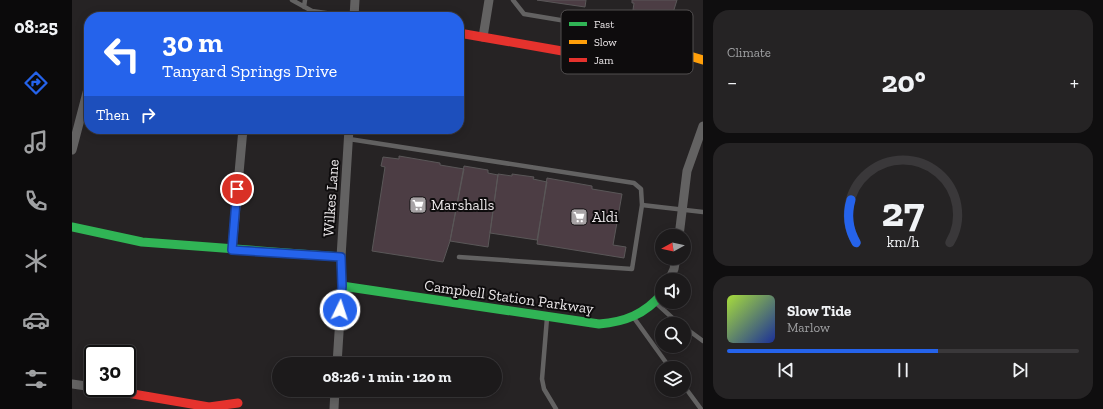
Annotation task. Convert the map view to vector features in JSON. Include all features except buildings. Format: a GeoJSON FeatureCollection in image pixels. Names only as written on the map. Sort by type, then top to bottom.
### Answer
{"type":"FeatureCollection","features":[{"type":"Feature","properties":{"kind":"street"},"geometry":{"type":"LineString","coordinates":[[354,12],[355,0]]}},
{"type":"Feature","properties":{"kind":"street"},"geometry":{"type":"LineString","coordinates":[[483,37],[489,0]]}},
{"type":"Feature","properties":{"kind":"street"},"geometry":{"type":"LineString","coordinates":[[464,34],[561,49]]}},
{"type":"Feature","properties":{"kind":"street"},"geometry":{"type":"LineString","coordinates":[[693,57],[703,60]]}},
{"type":"Feature","properties":{"kind":"street"},"geometry":{"type":"LineString","coordinates":[[72,150],[84,104]]}},
{"type":"Feature","properties":{"kind":"street"},"geometry":{"type":"LineString","coordinates":[[680,229],[687,171],[703,126]]}},
{"type":"Feature","properties":{"kind":"street"},"geometry":{"type":"LineString","coordinates":[[232,250],[242,134]]}},
{"type":"Feature","properties":{"kind":"street","name":"Wilkes Lane"},"geometry":{"type":"LineString","coordinates":[[337,357],[342,286],[341,257],[349,134]]}},
{"type":"Feature","properties":{"kind":"street"},"geometry":{"type":"LineString","coordinates":[[72,227],[142,242],[232,250],[341,257]]}},
{"type":"Feature","properties":{"kind":"street","name":"Campbell Station Parkway"},"geometry":{"type":"LineString","coordinates":[[342,286],[547,318],[599,324],[618,323],[634,318],[655,302]]}},
{"type":"Feature","properties":{"kind":"street"},"geometry":{"type":"LineString","coordinates":[[72,384],[84,386]]}},
{"type":"Feature","properties":{"kind":"street"},"geometry":{"type":"LineString","coordinates":[[136,395],[209,407],[238,403]]}},
{"type":"Feature","properties":{"kind":"street"},"geometry":{"type":"LineString","coordinates":[[334,409],[335,397]]}},
{"type":"Feature","properties":{"kind":"lane"},"geometry":{"type":"LineString","coordinates":[[292,0],[312,11],[319,12]]}},
{"type":"Feature","properties":{"kind":"lane"},"geometry":{"type":"LineString","coordinates":[[304,7],[305,0]]}},
{"type":"Feature","properties":{"kind":"lane"},"geometry":{"type":"LineString","coordinates":[[514,0],[524,14],[561,21]]}},
{"type":"Feature","properties":{"kind":"lane"},"geometry":{"type":"LineString","coordinates":[[349,140],[634,183],[641,190],[642,205],[632,269],[460,257]]}},
{"type":"Feature","properties":{"kind":"lane"},"geometry":{"type":"LineString","coordinates":[[642,205],[703,212]]}},
{"type":"Feature","properties":{"kind":"lane"},"geometry":{"type":"LineString","coordinates":[[663,309],[671,317]]}},
{"type":"Feature","properties":{"kind":"lane"},"geometry":{"type":"LineString","coordinates":[[547,318],[542,380],[544,389],[556,409]]}},
{"type":"Feature","properties":{"kind":"lane"},"geometry":{"type":"LineString","coordinates":[[634,318],[665,361]]}},
{"type":"Feature","properties":{"kind":"lane"},"geometry":{"type":"LineString","coordinates":[[691,332],[703,341]]}},
{"type":"Feature","properties":{"kind":"lane"},"geometry":{"type":"LineString","coordinates":[[691,395],[701,409]]}},
{"type":"Feature","properties":{"kind":"traffic: fast"},"geometry":{"type":"LineString","coordinates":[[72,227],[142,242],[341,257]]}},
{"type":"Feature","properties":{"kind":"traffic: fast"},"geometry":{"type":"LineString","coordinates":[[342,286],[599,324],[634,316],[649,307],[655,301]]}},
{"type":"Feature","properties":{"kind":"traffic: slow"},"geometry":{"type":"LineString","coordinates":[[693,57],[703,60]]}},
{"type":"Feature","properties":{"kind":"traffic: jam"},"geometry":{"type":"LineString","coordinates":[[464,34],[561,51]]}},
{"type":"Feature","properties":{"kind":"traffic: jam"},"geometry":{"type":"LineString","coordinates":[[136,395],[209,407],[238,403]]}},
{"type":"Feature","properties":{"kind":"place","name":"Marshalls"},"geometry":{"type":"Point","coordinates":[418,205]}},
{"type":"Feature","properties":{"kind":"place","name":"Aldi"},"geometry":{"type":"Point","coordinates":[579,217]}},
{"type":"Feature","properties":{"kind":"route"},"geometry":{"type":"LineString","coordinates":[[237,189],[232,250],[341,257],[342,286],[340,310]]}}]}
